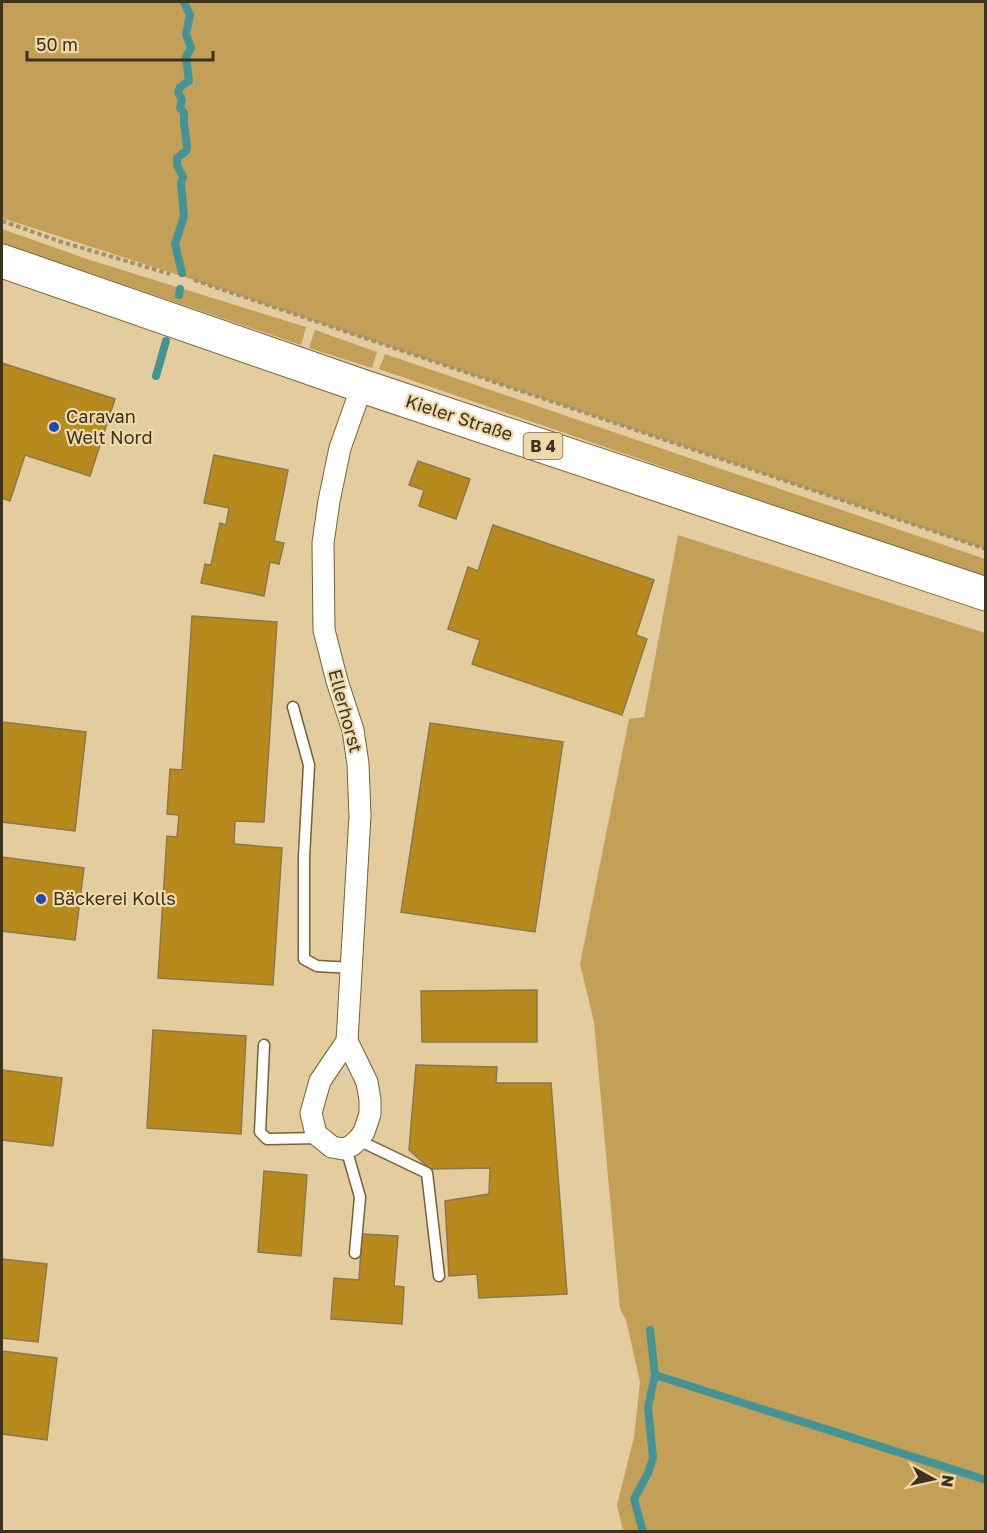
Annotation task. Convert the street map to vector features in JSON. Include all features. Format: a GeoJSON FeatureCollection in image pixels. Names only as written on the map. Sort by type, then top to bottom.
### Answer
{"type":"FeatureCollection","features":[{"type":"Feature","properties":{"kind":"main road","name":"Kieler Straße"},"geometry":{"type":"LineString","coordinates":[[2,261],[362,386],[986,594]]}},
{"type":"Feature","properties":{"kind":"street","name":"Ellerhorst"},"geometry":{"type":"LineString","coordinates":[[352,1144],[368,1124],[370,1100],[367,1082],[347,1041],[359,827],[358,764],[353,730],[324,630],[323,543],[340,448],[362,386]]}},
{"type":"Feature","properties":{"kind":"street"},"geometry":{"type":"LineString","coordinates":[[347,1041],[327,1069],[315,1093],[311,1113],[316,1134],[320,1138],[332,1147],[352,1144]]}},
{"type":"Feature","properties":{"kind":"lane"},"geometry":{"type":"LineString","coordinates":[[293,706],[309,765],[304,857],[304,959],[317,966],[352,968]]}},
{"type":"Feature","properties":{"kind":"lane"},"geometry":{"type":"LineString","coordinates":[[264,1045],[260,1132],[267,1139],[320,1138]]}},
{"type":"Feature","properties":{"kind":"lane"},"geometry":{"type":"LineString","coordinates":[[355,1253],[360,1197],[352,1144],[427,1173],[439,1276]]}},
{"type":"Feature","properties":{"kind":"path"},"geometry":{"type":"LineString","coordinates":[[2,221],[62,242],[170,274]]}},
{"type":"Feature","properties":{"kind":"path"},"geometry":{"type":"LineString","coordinates":[[194,280],[986,549]]}},
{"type":"Feature","properties":{"kind":"shaded area"},"geometry":{"type":"Polygon","coordinates":[[[2,2],[985,2],[985,549],[194,280],[2,218],[2,2]]]}},
{"type":"Feature","properties":{"kind":"shaded area"},"geometry":{"type":"Polygon","coordinates":[[[2,229],[90,260],[306,327],[301,345],[2,243],[2,229]]]}},
{"type":"Feature","properties":{"kind":"shaded area"},"geometry":{"type":"Polygon","coordinates":[[[315,330],[377,352],[372,368],[309,348],[315,330]]]}},
{"type":"Feature","properties":{"kind":"shaded area"},"geometry":{"type":"Polygon","coordinates":[[[385,354],[985,559],[985,578],[379,369],[385,354]]]}},
{"type":"Feature","properties":{"kind":"shaded area"},"geometry":{"type":"Polygon","coordinates":[[[678,535],[985,633],[985,1531],[623,1531],[617,1505],[634,1437],[640,1382],[626,1320],[620,1309],[594,1022],[580,964],[629,719],[644,717],[678,535]]]}},
{"type":"Feature","properties":{"kind":"building","name":"Caravan Welt Nord"},"geometry":{"type":"Polygon","coordinates":[[[2,363],[115,399],[90,476],[25,455],[10,501],[2,498],[2,363]]]}},
{"type":"Feature","properties":{"kind":"building"},"geometry":{"type":"Polygon","coordinates":[[[214,455],[288,470],[274,541],[284,543],[279,564],[270,562],[264,596],[201,583],[205,564],[211,565],[220,523],[226,525],[229,508],[204,503],[214,455]]]}},
{"type":"Feature","properties":{"kind":"building"},"geometry":{"type":"Polygon","coordinates":[[[418,461],[470,479],[456,519],[419,506],[424,490],[409,485],[418,461]]]}},
{"type":"Feature","properties":{"kind":"building"},"geometry":{"type":"Polygon","coordinates":[[[493,525],[654,580],[636,635],[647,639],[622,715],[472,664],[480,640],[448,629],[468,567],[478,571],[493,525]]]}},
{"type":"Feature","properties":{"kind":"building"},"geometry":{"type":"Polygon","coordinates":[[[192,616],[277,622],[264,822],[235,821],[234,844],[282,848],[273,985],[158,978],[167,836],[177,837],[179,815],[167,814],[170,769],[182,770],[192,616]]]}},
{"type":"Feature","properties":{"kind":"building"},"geometry":{"type":"Polygon","coordinates":[[[2,722],[86,732],[75,831],[2,822],[2,722]]]}},
{"type":"Feature","properties":{"kind":"building"},"geometry":{"type":"Polygon","coordinates":[[[430,723],[563,742],[535,932],[401,912],[430,723]]]}},
{"type":"Feature","properties":{"kind":"building","name":"Bäckerei Kolls"},"geometry":{"type":"Polygon","coordinates":[[[2,857],[84,868],[75,940],[2,931],[2,857]]]}},
{"type":"Feature","properties":{"kind":"building"},"geometry":{"type":"Polygon","coordinates":[[[537,990],[537,1042],[422,1042],[421,991],[537,990]]]}},
{"type":"Feature","properties":{"kind":"building"},"geometry":{"type":"Polygon","coordinates":[[[153,1030],[246,1036],[241,1134],[147,1128],[153,1030]]]}},
{"type":"Feature","properties":{"kind":"building"},"geometry":{"type":"Polygon","coordinates":[[[416,1065],[497,1067],[496,1083],[551,1083],[567,1294],[479,1298],[477,1274],[449,1276],[445,1201],[489,1194],[490,1168],[430,1169],[409,1150],[416,1065]]]}},
{"type":"Feature","properties":{"kind":"building"},"geometry":{"type":"Polygon","coordinates":[[[2,1070],[62,1078],[53,1146],[2,1140],[2,1070]]]}},
{"type":"Feature","properties":{"kind":"building"},"geometry":{"type":"Polygon","coordinates":[[[264,1171],[307,1175],[301,1256],[258,1252],[264,1171]]]}},
{"type":"Feature","properties":{"kind":"building"},"geometry":{"type":"Polygon","coordinates":[[[362,1234],[398,1236],[394,1286],[404,1287],[402,1324],[331,1319],[334,1278],[359,1280],[362,1234]]]}},
{"type":"Feature","properties":{"kind":"building"},"geometry":{"type":"Polygon","coordinates":[[[2,1259],[47,1264],[38,1342],[2,1338],[2,1259]]]}},
{"type":"Feature","properties":{"kind":"building"},"geometry":{"type":"Polygon","coordinates":[[[2,1351],[57,1358],[47,1440],[2,1434],[2,1351]]]}},
{"type":"Feature","properties":{"kind":"waterway"},"geometry":{"type":"LineString","coordinates":[[182,273],[175,244],[184,216],[181,183],[183,177],[177,165],[177,158],[186,151],[187,147],[184,113],[180,108],[182,100],[178,92],[180,87],[189,81],[186,57],[191,48],[186,34],[190,15],[184,2]]}},
{"type":"Feature","properties":{"kind":"waterway"},"geometry":{"type":"LineString","coordinates":[[179,295],[180,289]]}},
{"type":"Feature","properties":{"kind":"waterway"},"geometry":{"type":"LineString","coordinates":[[156,376],[166,341]]}},
{"type":"Feature","properties":{"kind":"waterway"},"geometry":{"type":"LineString","coordinates":[[643,1532],[634,1499],[653,1458],[648,1407],[655,1375],[650,1330]]}},
{"type":"Feature","properties":{"kind":"waterway"},"geometry":{"type":"LineString","coordinates":[[655,1375],[986,1480]]}},
{"type":"Feature","properties":{"kind":"place","name":"Caravan Welt Nord"},"geometry":{"type":"Point","coordinates":[54,427]}},
{"type":"Feature","properties":{"kind":"place","name":"Bäckerei Kolls"},"geometry":{"type":"Point","coordinates":[41,899]}}]}
